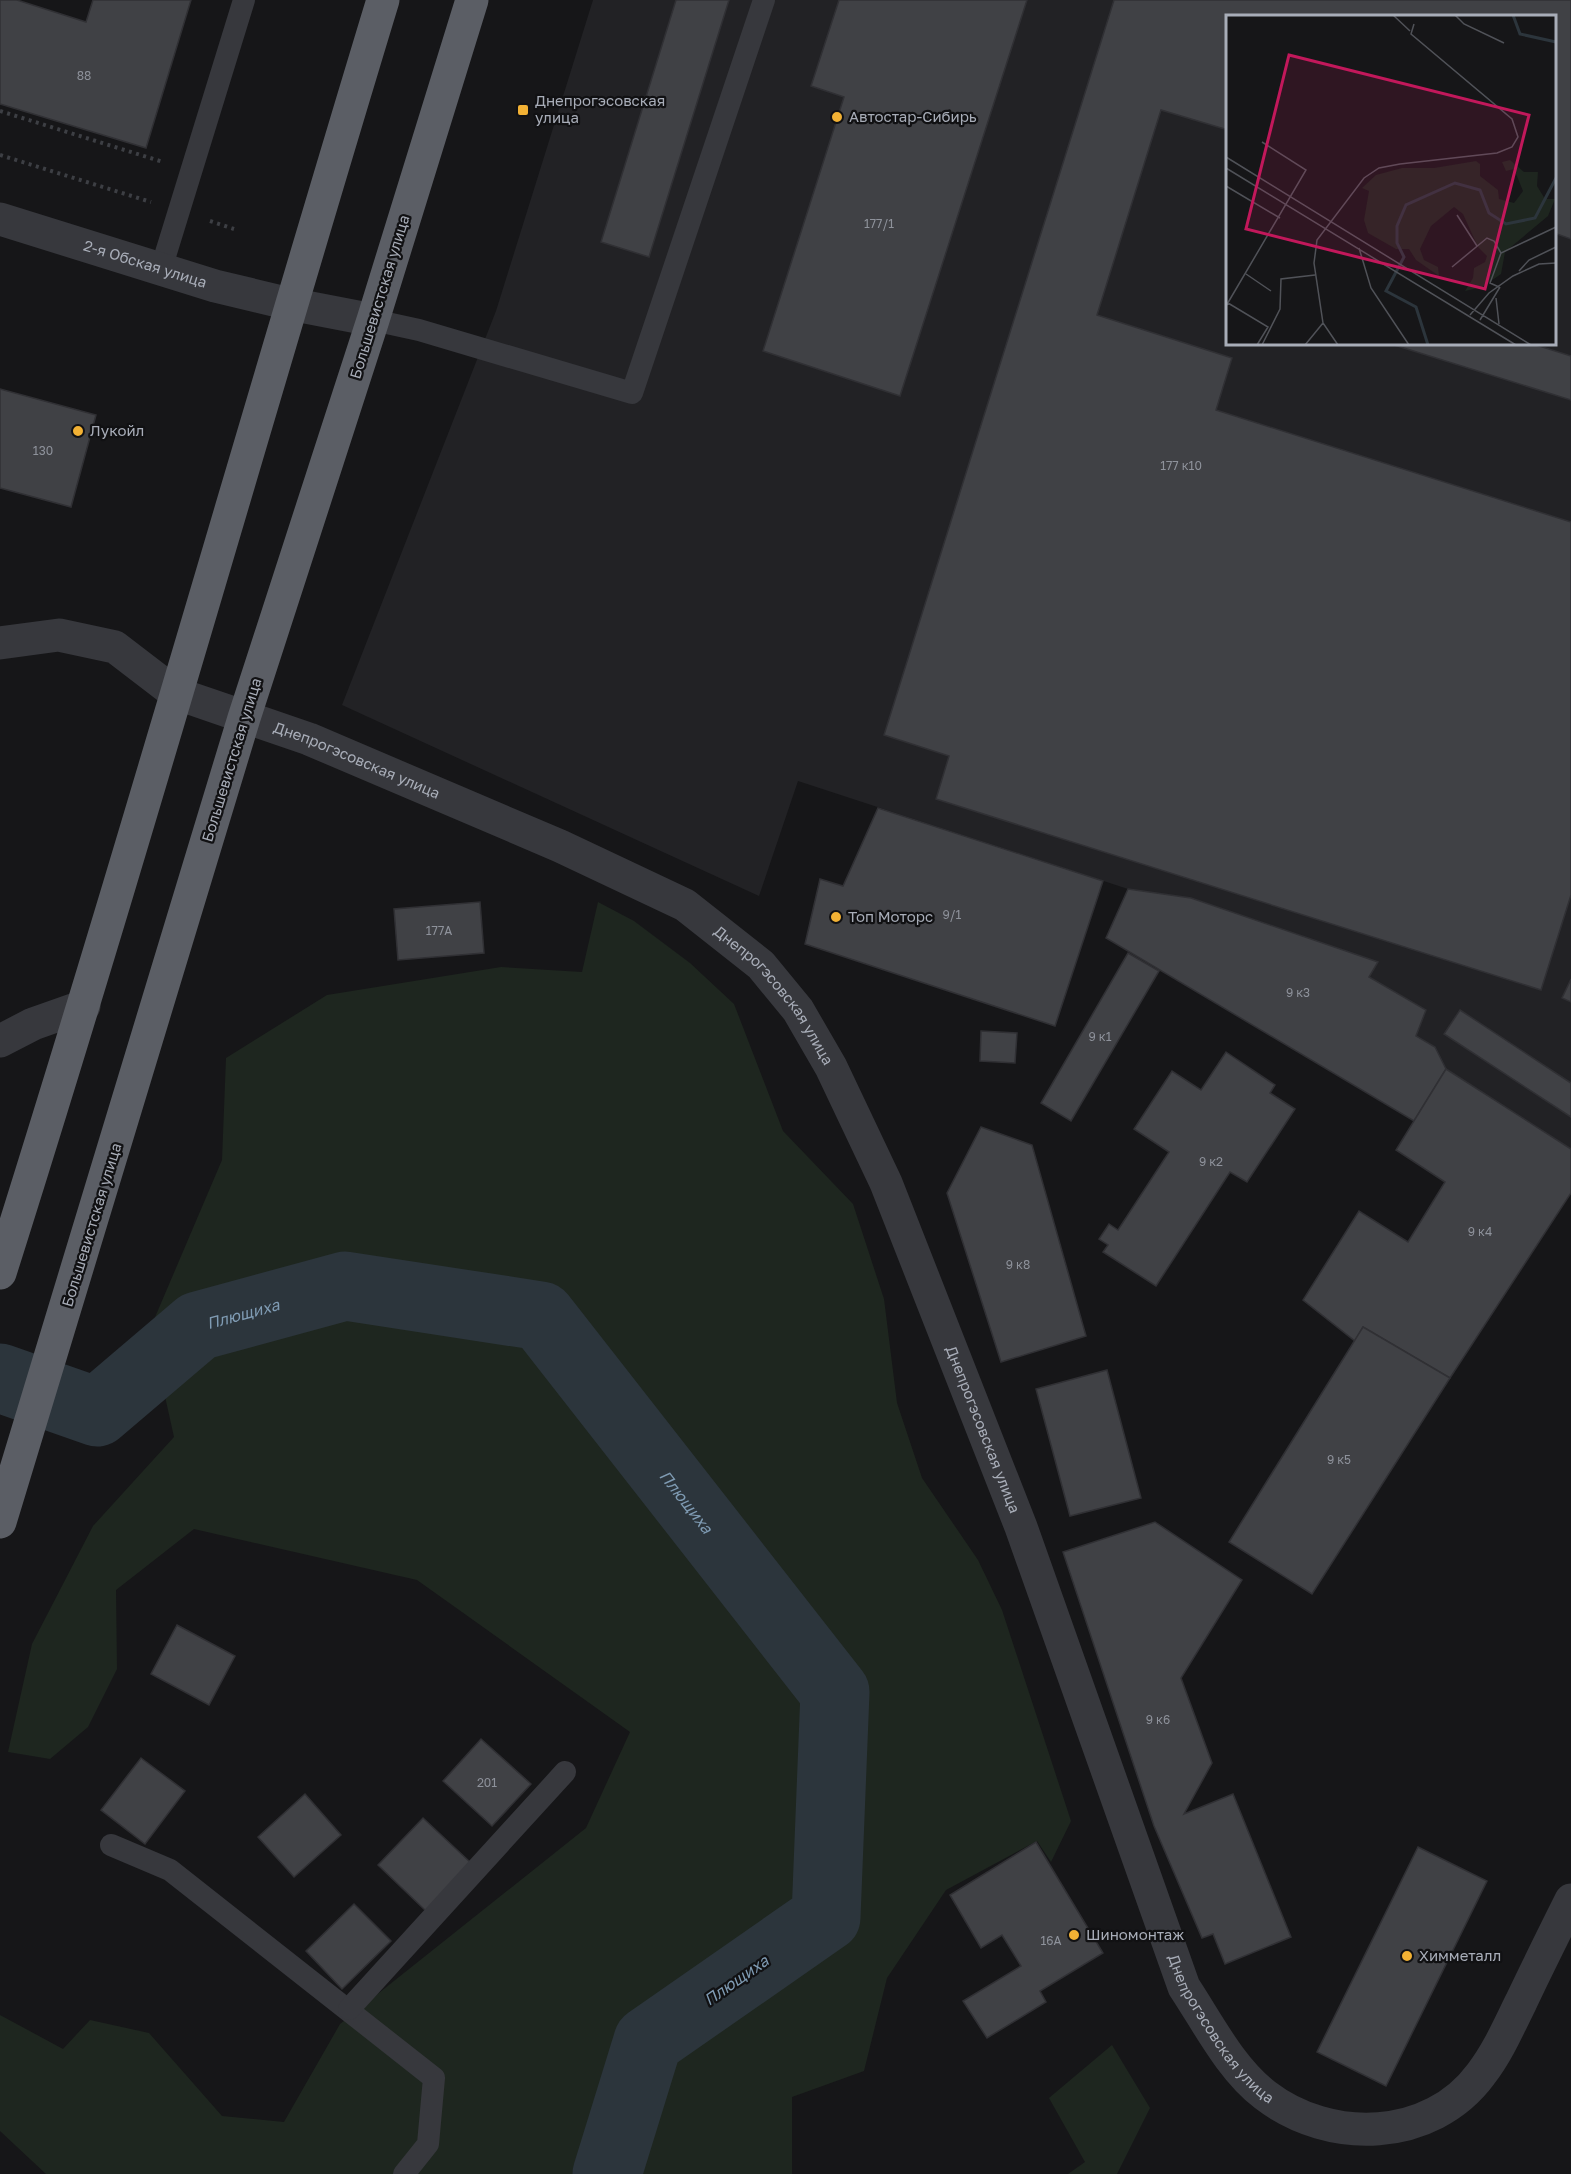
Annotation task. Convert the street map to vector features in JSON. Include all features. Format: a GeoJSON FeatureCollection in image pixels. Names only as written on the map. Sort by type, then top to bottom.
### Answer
{"type":"FeatureCollection","features":[{"type":"Feature","properties":{"kind":"highway"},"geometry":{"type":"LineString","coordinates":[[0,1273],[84,1006],[290,304],[383,0]]}},
{"type":"Feature","properties":{"kind":"highway","name":"Большевистская улица"},"geometry":{"type":"LineString","coordinates":[[0,1522],[69,1301],[244,718],[373,320],[472,0]]}},
{"type":"Feature","properties":{"kind":"street","name":"2-я Обская улица"},"geometry":{"type":"LineString","coordinates":[[0,219],[215,286],[290,304],[373,320]]}},
{"type":"Feature","properties":{"kind":"street","name":"Днепрогэсовская улица"},"geometry":{"type":"LineString","coordinates":[[0,642],[59,635],[116,647],[175,693],[320,744],[560,846],[685,905],[760,965],[798,1010],[831,1067],[886,1183],[1021,1527],[1184,1987],[1227,2052],[1249,2080],[1266,2096],[1318,2122],[1342,2130],[1395,2128],[1443,2109],[1466,2091],[1481,2074],[1503,2039],[1571,1900]]}},
{"type":"Feature","properties":{"kind":"street"},"geometry":{"type":"LineString","coordinates":[[0,1041],[33,1024],[84,1006]]}},
{"type":"Feature","properties":{"kind":"lane"},"geometry":{"type":"LineString","coordinates":[[160,269],[244,0]]}},
{"type":"Feature","properties":{"kind":"lane"},"geometry":{"type":"LineString","coordinates":[[373,320],[419,330],[632,393],[764,0]]}},
{"type":"Feature","properties":{"kind":"lane"},"geometry":{"type":"LineString","coordinates":[[348,2009],[565,1772]]}},
{"type":"Feature","properties":{"kind":"lane"},"geometry":{"type":"LineString","coordinates":[[111,1845],[170,1870],[434,2078],[428,2144],[404,2174]]}},
{"type":"Feature","properties":{"kind":"path"},"geometry":{"type":"LineString","coordinates":[[0,111],[165,162]]}},
{"type":"Feature","properties":{"kind":"path"},"geometry":{"type":"LineString","coordinates":[[0,155],[234,229]]}},
{"type":"Feature","properties":{"kind":"shaded area"},"geometry":{"type":"Polygon","coordinates":[[[593,0],[1571,0],[1571,1149],[1446,1069],[1435,1047],[1416,1036],[1426,1010],[1369,977],[1377,962],[1191,898],[1128,889],[798,781],[759,896],[342,705],[496,311],[593,0]]]}},
{"type":"Feature","properties":{"kind":"shaded area"},"geometry":{"type":"Polygon","coordinates":[[[598,902],[634,921],[690,963],[734,1004],[783,1131],[853,1204],[884,1299],[897,1403],[922,1478],[978,1560],[1002,1610],[1071,1821],[1051,1862],[1037,1841],[946,1890],[887,1978],[864,2071],[792,2097],[792,2174],[46,2174],[0,2131],[0,2015],[63,2049],[90,2020],[149,2033],[222,2116],[284,2122],[340,2024],[586,1828],[630,1732],[417,1580],[194,1529],[116,1590],[117,1669],[88,1727],[50,1759],[8,1752],[32,1644],[93,1526],[174,1437],[150,1329],[222,1160],[226,1058],[327,995],[501,967],[582,972],[598,902]]]}},
{"type":"Feature","properties":{"kind":"shaded area"},"geometry":{"type":"Polygon","coordinates":[[[1112,2045],[1150,2108],[1117,2174],[1068,2174],[1085,2162],[1049,2098],[1112,2045]]]}},
{"type":"Feature","properties":{"kind":"building"},"geometry":{"type":"Polygon","coordinates":[[[0,0],[17,0],[86,22],[93,0],[191,0],[146,148],[0,104],[0,0]]]}},
{"type":"Feature","properties":{"kind":"building"},"geometry":{"type":"Polygon","coordinates":[[[676,0],[729,0],[649,257],[601,242],[676,0]]]}},
{"type":"Feature","properties":{"kind":"building"},"geometry":{"type":"Polygon","coordinates":[[[839,0],[1027,0],[900,396],[763,351],[844,97],[811,86],[839,0]]]}},
{"type":"Feature","properties":{"kind":"building"},"geometry":{"type":"Polygon","coordinates":[[[1114,0],[1571,0],[1571,239],[1556,234],[1556,15],[1226,15],[1226,129],[1161,110],[1097,315],[1232,358],[1216,410],[1571,522],[1571,895],[1541,990],[936,799],[949,756],[884,735],[1114,0]]]}},
{"type":"Feature","properties":{"kind":"building"},"geometry":{"type":"Polygon","coordinates":[[[1394,345],[1536,345],[1571,356],[1571,400],[1394,345]]]}},
{"type":"Feature","properties":{"kind":"building"},"geometry":{"type":"Polygon","coordinates":[[[0,389],[96,415],[71,507],[0,488],[0,389]]]}},
{"type":"Feature","properties":{"kind":"building"},"geometry":{"type":"Polygon","coordinates":[[[878,808],[1103,881],[1055,1026],[805,944],[820,879],[843,886],[878,808]]]}},
{"type":"Feature","properties":{"kind":"building"},"geometry":{"type":"Polygon","coordinates":[[[1128,889],[1191,898],[1378,962],[1369,977],[1426,1010],[1416,1036],[1435,1047],[1446,1069],[1414,1121],[1106,938],[1128,889]]]}},
{"type":"Feature","properties":{"kind":"building"},"geometry":{"type":"Polygon","coordinates":[[[480,902],[484,953],[398,960],[394,909],[480,902]]]}},
{"type":"Feature","properties":{"kind":"building"},"geometry":{"type":"Polygon","coordinates":[[[1128,953],[1159,971],[1071,1121],[1041,1103],[1128,953]]]}},
{"type":"Feature","properties":{"kind":"building"},"geometry":{"type":"Polygon","coordinates":[[[1571,979],[1571,1002],[1562,998],[1571,979]]]}},
{"type":"Feature","properties":{"kind":"building"},"geometry":{"type":"Polygon","coordinates":[[[1460,1010],[1571,1083],[1571,1117],[1444,1034],[1460,1010]]]}},
{"type":"Feature","properties":{"kind":"building"},"geometry":{"type":"Polygon","coordinates":[[[981,1031],[1017,1033],[1015,1063],[980,1061],[981,1031]]]}},
{"type":"Feature","properties":{"kind":"building"},"geometry":{"type":"Polygon","coordinates":[[[1226,1052],[1275,1085],[1270,1093],[1295,1109],[1247,1182],[1230,1172],[1156,1286],[1103,1252],[1108,1245],[1099,1239],[1109,1224],[1118,1230],[1169,1152],[1134,1129],[1172,1071],[1201,1090],[1226,1052]]]}},
{"type":"Feature","properties":{"kind":"building"},"geometry":{"type":"Polygon","coordinates":[[[1446,1069],[1571,1149],[1571,1193],[1450,1378],[1363,1327],[1355,1341],[1303,1300],[1359,1211],[1408,1242],[1445,1182],[1396,1150],[1446,1069]]]}},
{"type":"Feature","properties":{"kind":"building"},"geometry":{"type":"Polygon","coordinates":[[[981,1127],[1032,1145],[1086,1336],[1001,1362],[947,1193],[981,1127]]]}},
{"type":"Feature","properties":{"kind":"building"},"geometry":{"type":"Polygon","coordinates":[[[1363,1327],[1450,1378],[1312,1594],[1229,1542],[1363,1327]]]}},
{"type":"Feature","properties":{"kind":"building"},"geometry":{"type":"Polygon","coordinates":[[[1107,1370],[1141,1498],[1070,1516],[1036,1389],[1107,1370]]]}},
{"type":"Feature","properties":{"kind":"building"},"geometry":{"type":"Polygon","coordinates":[[[1155,1522],[1242,1580],[1181,1678],[1212,1763],[1184,1814],[1233,1794],[1291,1937],[1225,1964],[1213,1934],[1202,1938],[1154,1826],[1063,1552],[1155,1522]]]}},
{"type":"Feature","properties":{"kind":"building"},"geometry":{"type":"Polygon","coordinates":[[[177,1625],[235,1656],[209,1705],[151,1674],[177,1625]]]}},
{"type":"Feature","properties":{"kind":"building"},"geometry":{"type":"Polygon","coordinates":[[[481,1739],[531,1784],[492,1826],[443,1781],[481,1739]]]}},
{"type":"Feature","properties":{"kind":"building"},"geometry":{"type":"Polygon","coordinates":[[[141,1758],[185,1791],[145,1844],[101,1810],[141,1758]]]}},
{"type":"Feature","properties":{"kind":"building"},"geometry":{"type":"Polygon","coordinates":[[[305,1794],[341,1835],[294,1877],[258,1837],[305,1794]]]}},
{"type":"Feature","properties":{"kind":"building"},"geometry":{"type":"Polygon","coordinates":[[[423,1818],[471,1863],[426,1911],[378,1865],[423,1818]]]}},
{"type":"Feature","properties":{"kind":"building"},"geometry":{"type":"Polygon","coordinates":[[[1036,1842],[1103,1953],[1040,1991],[1046,2002],[987,2038],[963,2001],[1021,1966],[1002,1935],[981,1948],[950,1895],[1036,1842]]]}},
{"type":"Feature","properties":{"kind":"building","name":"Химметалл"},"geometry":{"type":"Polygon","coordinates":[[[1418,1847],[1487,1881],[1386,2086],[1317,2052],[1418,1847]]]}},
{"type":"Feature","properties":{"kind":"building"},"geometry":{"type":"Polygon","coordinates":[[[354,1904],[391,1941],[342,1989],[306,1951],[354,1904]]]}},
{"type":"Feature","properties":{"kind":"waterway","name":"Плющиха"},"geometry":{"type":"LineString","coordinates":[[0,1378],[97,1412],[198,1326],[345,1286],[541,1316],[835,1692],[826,1917],[648,2041],[607,2174]]}},
{"type":"Feature","properties":{"kind":"place","name":"Днепрогэсовская улица"},"geometry":{"type":"Point","coordinates":[523,110]}},
{"type":"Feature","properties":{"kind":"place","name":"Автостар-Сибирь"},"geometry":{"type":"Point","coordinates":[837,117]}},
{"type":"Feature","properties":{"kind":"place","name":"Лукойл"},"geometry":{"type":"Point","coordinates":[78,431]}},
{"type":"Feature","properties":{"kind":"place","name":"Топ Моторс"},"geometry":{"type":"Point","coordinates":[836,917]}},
{"type":"Feature","properties":{"kind":"place","name":"Шиномонтаж"},"geometry":{"type":"Point","coordinates":[1074,1935]}},
{"type":"Feature","properties":{"kind":"place","name":"Химметалл"},"geometry":{"type":"Point","coordinates":[1407,1956]}}]}
